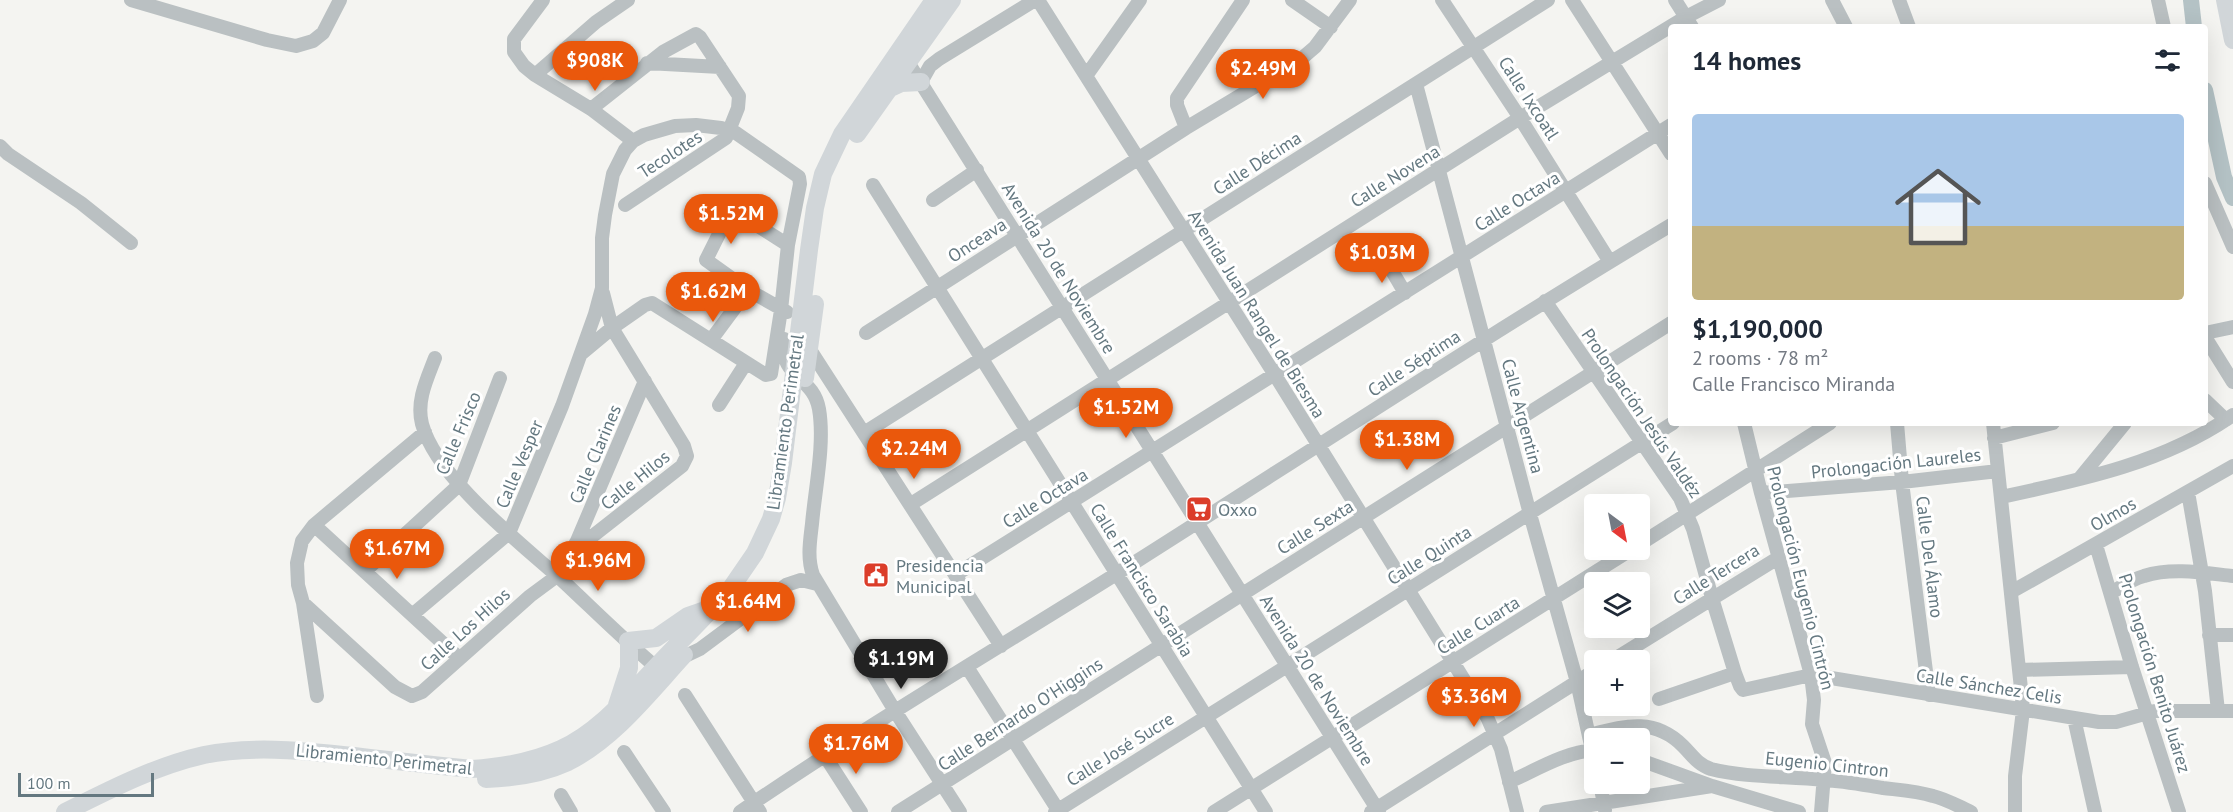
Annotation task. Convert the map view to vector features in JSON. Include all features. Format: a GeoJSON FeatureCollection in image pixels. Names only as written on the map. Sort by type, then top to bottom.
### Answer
{"type":"FeatureCollection","features":[{"type":"Feature","properties":{"kind":"main road","name":"Libramiento Perimetral"},"geometry":{"type":"LineString","coordinates":[[87,812],[141,787],[200,767],[255,759],[291,760],[473,779],[524,775],[567,762],[618,725],[744,570],[771,519],[799,378],[830,188],[850,144],[886,90],[934,0]]}},
{"type":"Feature","properties":{"kind":"main road","name":"Libramiento Perimetral"},"geometry":{"type":"LineString","coordinates":[[804,341],[809,250],[818,190],[832,151],[903,55],[952,0]]}},
{"type":"Feature","properties":{"kind":"main road"},"geometry":{"type":"LineString","coordinates":[[2225,0],[2233,40]]}},
{"type":"Feature","properties":{"kind":"main road"},"geometry":{"type":"LineString","coordinates":[[886,90],[901,83],[921,82]]}},
{"type":"Feature","properties":{"kind":"main road","name":"Libramiento Perimetral"},"geometry":{"type":"LineString","coordinates":[[65,812],[109,790],[173,764],[205,755],[247,749],[288,749],[472,769],[498,767],[535,759],[564,748],[592,729],[661,671],[681,658],[746,585],[775,538],[787,505],[792,482],[799,378]]}},
{"type":"Feature","properties":{"kind":"main road"},"geometry":{"type":"LineString","coordinates":[[616,709],[629,668],[629,642],[656,638],[687,616],[713,608]]}},
{"type":"Feature","properties":{"kind":"street"},"geometry":{"type":"LineString","coordinates":[[131,0],[267,40],[296,46],[313,41],[323,33],[340,0]]}},
{"type":"Feature","properties":{"kind":"street"},"geometry":{"type":"LineString","coordinates":[[543,0],[514,39],[513,47],[518,59],[535,75],[591,109],[633,141]]}},
{"type":"Feature","properties":{"kind":"street"},"geometry":{"type":"LineString","coordinates":[[535,75],[596,22],[628,0]]}},
{"type":"Feature","properties":{"kind":"street"},"geometry":{"type":"LineString","coordinates":[[921,82],[930,66],[939,59],[1036,0]]}},
{"type":"Feature","properties":{"kind":"street","name":"Avenida Juan Rangel de Biesma"},"geometry":{"type":"LineString","coordinates":[[1036,0],[1275,375],[1453,662],[1495,734],[1516,812]]}},
{"type":"Feature","properties":{"kind":"street"},"geometry":{"type":"LineString","coordinates":[[1086,76],[1140,0]]}},
{"type":"Feature","properties":{"kind":"street"},"geometry":{"type":"LineString","coordinates":[[1186,128],[1177,105],[1177,98],[1243,0]]}},
{"type":"Feature","properties":{"kind":"street"},"geometry":{"type":"LineString","coordinates":[[1292,0],[1331,27]]}},
{"type":"Feature","properties":{"kind":"street","name":"Onceava"},"geometry":{"type":"LineString","coordinates":[[866,333],[1186,128],[1301,59],[1315,47],[1350,0]]}},
{"type":"Feature","properties":{"kind":"street","name":"Calle Décima"},"geometry":{"type":"LineString","coordinates":[[864,433],[1548,0]]}},
{"type":"Feature","properties":{"kind":"street"},"geometry":{"type":"LineString","coordinates":[[1572,0],[1668,148]]}},
{"type":"Feature","properties":{"kind":"street"},"geometry":{"type":"LineString","coordinates":[[1676,0],[1689,22]]}},
{"type":"Feature","properties":{"kind":"street","name":"Calle Novena"},"geometry":{"type":"LineString","coordinates":[[1689,22],[1719,0]]}},
{"type":"Feature","properties":{"kind":"street"},"geometry":{"type":"LineString","coordinates":[[1832,0],[1844,23]]}},
{"type":"Feature","properties":{"kind":"street"},"geometry":{"type":"LineString","coordinates":[[1899,0],[1907,24]]}},
{"type":"Feature","properties":{"kind":"street"},"geometry":{"type":"LineString","coordinates":[[2158,0],[2163,24]]}},
{"type":"Feature","properties":{"kind":"street","name":"Calle Ixcoatl"},"geometry":{"type":"LineString","coordinates":[[1448,3],[1610,262]]}},
{"type":"Feature","properties":{"kind":"street","name":"Calle Novena"},"geometry":{"type":"LineString","coordinates":[[910,504],[1520,118],[1613,61],[1668,33]]}},
{"type":"Feature","properties":{"kind":"street"},"geometry":{"type":"LineString","coordinates":[[591,109],[647,63],[696,34],[739,96],[738,108],[730,130]]}},
{"type":"Feature","properties":{"kind":"street","name":"Avenida 20 de Noviembre"},"geometry":{"type":"LineString","coordinates":[[903,55],[1376,811]]}},
{"type":"Feature","properties":{"kind":"street"},"geometry":{"type":"LineString","coordinates":[[647,63],[720,67]]}},
{"type":"Feature","properties":{"kind":"street","name":"Calle Argentina"},"geometry":{"type":"LineString","coordinates":[[1416,84],[1530,514],[1555,598],[1587,728]]}},
{"type":"Feature","properties":{"kind":"street"},"geometry":{"type":"LineString","coordinates":[[645,381],[612,328],[602,288],[602,238],[614,174],[625,150],[633,141],[656,131],[675,126],[696,125],[730,130],[796,174],[800,179],[788,245],[783,355],[789,369],[816,398],[820,422],[809,550],[811,568],[817,584],[960,812]]}},
{"type":"Feature","properties":{"kind":"street","name":"Calle Octava"},"geometry":{"type":"LineString","coordinates":[[955,575],[1668,127]]}},
{"type":"Feature","properties":{"kind":"street","name":"Tecolotes"},"geometry":{"type":"LineString","coordinates":[[625,205],[718,145],[730,130]]}},
{"type":"Feature","properties":{"kind":"street"},"geometry":{"type":"LineString","coordinates":[[0,146],[8,154],[81,203],[130,243]]}},
{"type":"Feature","properties":{"kind":"street"},"geometry":{"type":"LineString","coordinates":[[933,200],[977,170]]}},
{"type":"Feature","properties":{"kind":"street","name":"Calle Francisco Sarabia"},"geometry":{"type":"LineString","coordinates":[[873,184],[1266,812]]}},
{"type":"Feature","properties":{"kind":"street"},"geometry":{"type":"LineString","coordinates":[[2208,190],[2233,247]]}},
{"type":"Feature","properties":{"kind":"street"},"geometry":{"type":"LineString","coordinates":[[784,311],[706,262],[728,216],[733,213],[739,214],[788,245]]}},
{"type":"Feature","properties":{"kind":"street","name":"Calle Séptima"},"geometry":{"type":"LineString","coordinates":[[740,812],[757,807],[825,756],[895,711],[1319,447],[1545,301],[1668,227]]}},
{"type":"Feature","properties":{"kind":"street"},"geometry":{"type":"LineString","coordinates":[[582,353],[612,328],[645,305],[652,303],[746,363],[770,375],[793,271],[809,250]]}},
{"type":"Feature","properties":{"kind":"street"},"geometry":{"type":"LineString","coordinates":[[1385,259],[1405,293]]}},
{"type":"Feature","properties":{"kind":"street","name":"Calle Vesper"},"geometry":{"type":"LineString","coordinates":[[412,615],[509,533],[562,406],[582,353],[602,288]]}},
{"type":"Feature","properties":{"kind":"street"},"geometry":{"type":"LineString","coordinates":[[711,340],[748,290]]}},
{"type":"Feature","properties":{"kind":"street","name":"Prolongación Jesús Valdéz"},"geometry":{"type":"LineString","coordinates":[[1545,301],[1643,441],[1676,490],[1688,513],[1741,688]]}},
{"type":"Feature","properties":{"kind":"street","name":"Calle Sexta"},"geometry":{"type":"LineString","coordinates":[[1160,646],[1668,325]]}},
{"type":"Feature","properties":{"kind":"street"},"geometry":{"type":"LineString","coordinates":[[2208,334],[2233,327]]}},
{"type":"Feature","properties":{"kind":"street"},"geometry":{"type":"LineString","coordinates":[[2208,340],[2233,382]]}},
{"type":"Feature","properties":{"kind":"street"},"geometry":{"type":"LineString","coordinates":[[804,341],[1001,646]]}},
{"type":"Feature","properties":{"kind":"street"},"geometry":{"type":"LineString","coordinates":[[435,358],[425,383],[420,408],[425,432],[459,484],[509,533],[661,671]]}},
{"type":"Feature","properties":{"kind":"street"},"geometry":{"type":"LineString","coordinates":[[719,405],[746,363]]}},
{"type":"Feature","properties":{"kind":"street","name":"Calle Frisco"},"geometry":{"type":"LineString","coordinates":[[365,571],[459,484],[500,378]]}},
{"type":"Feature","properties":{"kind":"street","name":"Calle Hilos"},"geometry":{"type":"LineString","coordinates":[[577,541],[594,535],[616,519],[676,472],[686,460],[684,446],[645,381]]}},
{"type":"Feature","properties":{"kind":"street","name":"Calle Clarines"},"geometry":{"type":"LineString","coordinates":[[577,541],[645,381]]}},
{"type":"Feature","properties":{"kind":"street"},"geometry":{"type":"LineString","coordinates":[[2001,497],[2130,465],[2188,442],[2230,417],[2208,402]]}},
{"type":"Feature","properties":{"kind":"street","name":"Calle Quinta"},"geometry":{"type":"LineString","coordinates":[[1205,717],[1668,425]]}},
{"type":"Feature","properties":{"kind":"street","name":"Prolongación Eugenio Cintrón"},"geometry":{"type":"LineString","coordinates":[[1745,426],[1811,675],[1814,700],[1812,724],[1824,757],[1825,780],[1821,812]]}},
{"type":"Feature","properties":{"kind":"street"},"geometry":{"type":"LineString","coordinates":[[1650,538],[1825,426]]}},
{"type":"Feature","properties":{"kind":"street","name":"Calle Del Álamo"},"geometry":{"type":"LineString","coordinates":[[1897,426],[1902,482],[1929,695]]}},
{"type":"Feature","properties":{"kind":"street"},"geometry":{"type":"LineString","coordinates":[[1993,426],[2023,710],[2014,776],[2015,812]]}},
{"type":"Feature","properties":{"kind":"street"},"geometry":{"type":"LineString","coordinates":[[1994,438],[2041,426]]}},
{"type":"Feature","properties":{"kind":"street"},"geometry":{"type":"LineString","coordinates":[[2080,478],[2123,426]]}},
{"type":"Feature","properties":{"kind":"street"},"geometry":{"type":"LineString","coordinates":[[317,696],[303,603],[298,585],[297,563],[302,542],[314,525],[425,432]]}},
{"type":"Feature","properties":{"kind":"street","name":"Olmos"},"geometry":{"type":"LineString","coordinates":[[2011,592],[2233,465]]}},
{"type":"Feature","properties":{"kind":"street","name":"Prolongación Laureles"},"geometry":{"type":"LineString","coordinates":[[1761,493],[1902,482],[1998,471]]}},
{"type":"Feature","properties":{"kind":"street"},"geometry":{"type":"LineString","coordinates":[[2188,492],[2202,573],[2218,711]]}},
{"type":"Feature","properties":{"kind":"street"},"geometry":{"type":"LineString","coordinates":[[314,525],[459,658]]}},
{"type":"Feature","properties":{"kind":"street"},"geometry":{"type":"LineString","coordinates":[[557,576],[577,541]]}},
{"type":"Feature","properties":{"kind":"street","name":"Prolongación Benito Juárez"},"geometry":{"type":"LineString","coordinates":[[2096,545],[2132,667],[2179,812]]}},
{"type":"Feature","properties":{"kind":"street","name":"Calle Tercera"},"geometry":{"type":"LineString","coordinates":[[1629,650],[1778,558]]}},
{"type":"Feature","properties":{"kind":"street","name":"Calle Cuarta"},"geometry":{"type":"LineString","coordinates":[[1214,812],[1615,560]]}},
{"type":"Feature","properties":{"kind":"street"},"geometry":{"type":"LineString","coordinates":[[2111,593],[2132,580],[2155,573],[2202,573],[2233,576]]}},
{"type":"Feature","properties":{"kind":"street","name":"Calle Los Hilos"},"geometry":{"type":"LineString","coordinates":[[303,603],[395,687],[412,696],[422,692],[530,596],[557,576]]}},
{"type":"Feature","properties":{"kind":"street"},"geometry":{"type":"LineString","coordinates":[[681,658],[700,650],[786,585],[801,580],[817,584]]}},
{"type":"Feature","properties":{"kind":"street"},"geometry":{"type":"LineString","coordinates":[[2209,635],[2233,635]]}},
{"type":"Feature","properties":{"kind":"street","name":"Calle Bernardo O'Higgins"},"geometry":{"type":"LineString","coordinates":[[898,812],[1160,646]]}},
{"type":"Feature","properties":{"kind":"street"},"geometry":{"type":"LineString","coordinates":[[967,667],[1057,811]]}},
{"type":"Feature","properties":{"kind":"street"},"geometry":{"type":"LineString","coordinates":[[2019,670],[2132,667]]}},
{"type":"Feature","properties":{"kind":"street"},"geometry":{"type":"LineString","coordinates":[[1659,699],[1735,672]]}},
{"type":"Feature","properties":{"kind":"street","name":"Calle Sánchez Celis"},"geometry":{"type":"LineString","coordinates":[[1741,688],[1746,690],[1811,675],[2107,723],[2166,710],[2233,711]]}},
{"type":"Feature","properties":{"kind":"street"},"geometry":{"type":"LineString","coordinates":[[1376,811],[1584,677]]}},
{"type":"Feature","properties":{"kind":"street"},"geometry":{"type":"LineString","coordinates":[[685,695],[757,807]]}},
{"type":"Feature","properties":{"kind":"street","name":"Calle José Sucre"},"geometry":{"type":"LineString","coordinates":[[1057,811],[1205,717]]}},
{"type":"Feature","properties":{"kind":"street"},"geometry":{"type":"LineString","coordinates":[[2074,718],[2095,812]]}},
{"type":"Feature","properties":{"kind":"street"},"geometry":{"type":"LineString","coordinates":[[1614,728],[1636,725],[1651,727],[1672,737],[1696,761],[1691,778]]}},
{"type":"Feature","properties":{"kind":"street"},"geometry":{"type":"LineString","coordinates":[[624,752],[664,812]]}},
{"type":"Feature","properties":{"kind":"street"},"geometry":{"type":"LineString","coordinates":[[1509,782],[1567,757],[1584,754]]}},
{"type":"Feature","properties":{"kind":"street"},"geometry":{"type":"LineString","coordinates":[[825,756],[861,812]]}},
{"type":"Feature","properties":{"kind":"street","name":"Eugenio Cintron"},"geometry":{"type":"LineString","coordinates":[[1696,761],[1711,769],[1825,780],[1925,794],[1971,812]]}},
{"type":"Feature","properties":{"kind":"street"},"geometry":{"type":"LineString","coordinates":[[1650,764],[1712,786],[1799,812]]}},
{"type":"Feature","properties":{"kind":"street"},"geometry":{"type":"LineString","coordinates":[[1546,812],[1604,808],[1712,786]]}},
{"type":"Feature","properties":{"kind":"street"},"geometry":{"type":"LineString","coordinates":[[561,795],[571,812]]}},
{"type":"Feature","properties":{"kind":"waterway"},"geometry":{"type":"LineString","coordinates":[[2191,0],[2194,24]]}},
{"type":"Feature","properties":{"kind":"waterway"},"geometry":{"type":"LineString","coordinates":[[2208,104],[2224,177],[2233,198]]}},
{"type":"Feature","properties":{"kind":"place","name":"Oxxo"},"geometry":{"type":"Point","coordinates":[1199,509]}},
{"type":"Feature","properties":{"kind":"place","name":"Presidencia Municipal"},"geometry":{"type":"Point","coordinates":[876,575]}}]}
